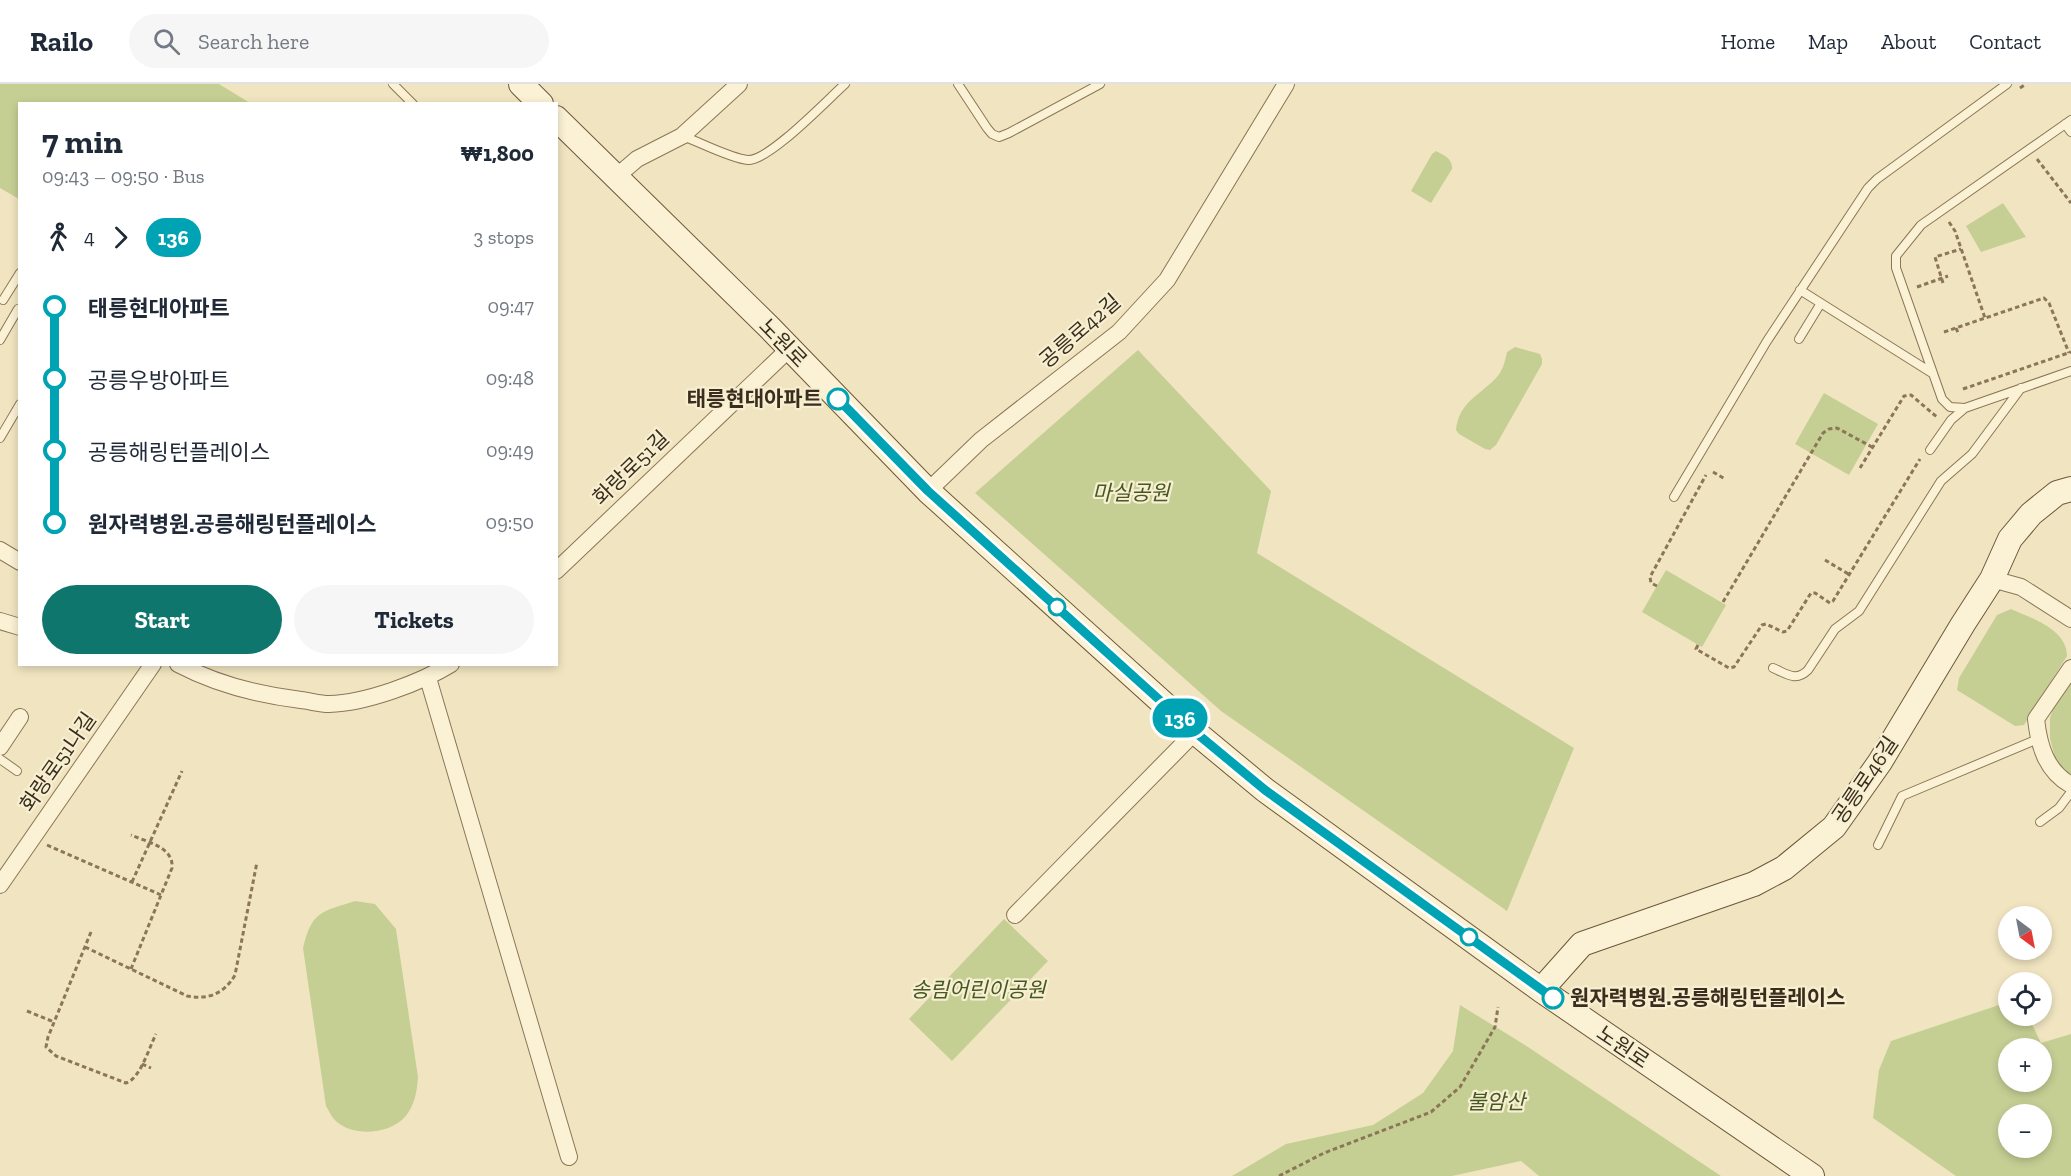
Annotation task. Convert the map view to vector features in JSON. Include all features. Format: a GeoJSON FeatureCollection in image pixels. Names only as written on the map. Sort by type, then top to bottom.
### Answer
{"type":"FeatureCollection","features":[{"type":"Feature","properties":{"kind":"main road"},"geometry":{"type":"LineString","coordinates":[[521,84],[539,102]]}},
{"type":"Feature","properties":{"kind":"main road","name":"노원로"},"geometry":{"type":"LineString","coordinates":[[558,120],[789,349],[928,491],[1195,732],[1265,790],[1541,990],[1812,1176]]}},
{"type":"Feature","properties":{"kind":"main road","name":"공릉로46길"},"geometry":{"type":"LineString","coordinates":[[1541,990],[1582,944],[1754,884],[1784,868],[1834,827],[1880,762],[1992,579],[2010,539],[2031,514],[2057,493],[2071,489]]}},
{"type":"Feature","properties":{"kind":"street"},"geometry":{"type":"LineString","coordinates":[[616,177],[637,159],[682,136],[739,84]]}},
{"type":"Feature","properties":{"kind":"street","name":"공릉로42길"},"geometry":{"type":"LineString","coordinates":[[928,491],[981,440],[1119,332],[1167,279],[1286,84]]}},
{"type":"Feature","properties":{"kind":"street","name":"화랑로51길"},"geometry":{"type":"LineString","coordinates":[[558,569],[789,349]]}},
{"type":"Feature","properties":{"kind":"street"},"geometry":{"type":"LineString","coordinates":[[0,549],[18,561]]}},
{"type":"Feature","properties":{"kind":"street"},"geometry":{"type":"LineString","coordinates":[[1992,579],[2021,587],[2071,619]]}},
{"type":"Feature","properties":{"kind":"street"},"geometry":{"type":"LineString","coordinates":[[0,621],[18,626]]}},
{"type":"Feature","properties":{"kind":"street","name":"화랑로51나길"},"geometry":{"type":"LineString","coordinates":[[0,885],[152,666]]}},
{"type":"Feature","properties":{"kind":"street"},"geometry":{"type":"LineString","coordinates":[[182,666],[210,680],[274,697],[330,704],[369,697],[429,678],[448,666]]}},
{"type":"Feature","properties":{"kind":"street"},"geometry":{"type":"LineString","coordinates":[[2071,668],[2036,719],[2038,739],[2048,764],[2065,782],[2071,785]]}},
{"type":"Feature","properties":{"kind":"street"},"geometry":{"type":"LineString","coordinates":[[429,678],[568,1158]]}},
{"type":"Feature","properties":{"kind":"street"},"geometry":{"type":"LineString","coordinates":[[0,747],[20,717]]}},
{"type":"Feature","properties":{"kind":"street"},"geometry":{"type":"LineString","coordinates":[[1015,915],[1195,732]]}},
{"type":"Feature","properties":{"kind":"lane"},"geometry":{"type":"LineString","coordinates":[[393,84],[411,102]]}},
{"type":"Feature","properties":{"kind":"lane"},"geometry":{"type":"LineString","coordinates":[[682,136],[741,159],[754,159],[770,152],[845,84]]}},
{"type":"Feature","properties":{"kind":"lane"},"geometry":{"type":"LineString","coordinates":[[958,84],[987,128],[999,137],[1100,84]]}},
{"type":"Feature","properties":{"kind":"lane"},"geometry":{"type":"LineString","coordinates":[[1674,497],[1767,341],[1868,188],[1877,179],[2007,84]]}},
{"type":"Feature","properties":{"kind":"lane"},"geometry":{"type":"LineString","coordinates":[[1965,408],[1954,408],[1942,399],[1896,268],[1896,256],[1926,220],[2068,122],[2071,132]]}},
{"type":"Feature","properties":{"kind":"lane"},"geometry":{"type":"LineString","coordinates":[[18,276],[1,299],[18,308]]}},
{"type":"Feature","properties":{"kind":"lane"},"geometry":{"type":"LineString","coordinates":[[1800,290],[1933,373]]}},
{"type":"Feature","properties":{"kind":"lane"},"geometry":{"type":"LineString","coordinates":[[1799,339],[1821,303]]}},
{"type":"Feature","properties":{"kind":"lane"},"geometry":{"type":"LineString","coordinates":[[0,340],[18,311]]}},
{"type":"Feature","properties":{"kind":"lane"},"geometry":{"type":"LineString","coordinates":[[1927,451],[1955,415],[1965,408],[2071,370]]}},
{"type":"Feature","properties":{"kind":"lane"},"geometry":{"type":"LineString","coordinates":[[1773,668],[1794,677],[1803,675],[1808,670],[1835,629],[1859,611],[1937,485],[1972,454],[2021,388]]}},
{"type":"Feature","properties":{"kind":"lane"},"geometry":{"type":"LineString","coordinates":[[0,438],[18,407]]}},
{"type":"Feature","properties":{"kind":"lane"},"geometry":{"type":"LineString","coordinates":[[1878,845],[1902,796],[2038,739]]}},
{"type":"Feature","properties":{"kind":"lane"},"geometry":{"type":"LineString","coordinates":[[0,759],[17,771]]}},
{"type":"Feature","properties":{"kind":"lane"},"geometry":{"type":"LineString","coordinates":[[2040,822],[2059,808],[2071,792]]}},
{"type":"Feature","properties":{"kind":"path"},"geometry":{"type":"LineString","coordinates":[[2017,91],[2026,84]]}},
{"type":"Feature","properties":{"kind":"path"},"geometry":{"type":"LineString","coordinates":[[2036,157],[2071,203]]}},
{"type":"Feature","properties":{"kind":"path"},"geometry":{"type":"LineString","coordinates":[[1947,219],[1962,249],[1985,318]]}},
{"type":"Feature","properties":{"kind":"path"},"geometry":{"type":"LineString","coordinates":[[1942,281],[1935,257],[1962,249]]}},
{"type":"Feature","properties":{"kind":"path"},"geometry":{"type":"LineString","coordinates":[[1911,289],[1942,281],[1948,276]]}},
{"type":"Feature","properties":{"kind":"path"},"geometry":{"type":"LineString","coordinates":[[1944,332],[2044,298],[2047,299],[2070,352],[1964,389]]}},
{"type":"Feature","properties":{"kind":"path"},"geometry":{"type":"LineString","coordinates":[[2021,305],[2024,313]]}},
{"type":"Feature","properties":{"kind":"path"},"geometry":{"type":"LineString","coordinates":[[1956,328],[1959,335]]}},
{"type":"Feature","properties":{"kind":"path"},"geometry":{"type":"LineString","coordinates":[[1860,468],[1902,398],[1908,394],[1947,425]]}},
{"type":"Feature","properties":{"kind":"path"},"geometry":{"type":"LineString","coordinates":[[1723,603],[1823,433],[1837,428],[1872,447]]}},
{"type":"Feature","properties":{"kind":"path"},"geometry":{"type":"LineString","coordinates":[[1698,645],[1696,649],[1729,668],[1737,664],[1750,638],[1759,628],[1766,624],[1784,633],[1787,631],[1811,593],[1815,593],[1830,603],[1833,601],[1927,451]]}},
{"type":"Feature","properties":{"kind":"path"},"geometry":{"type":"LineString","coordinates":[[1713,472],[1725,479]]}},
{"type":"Feature","properties":{"kind":"path"},"geometry":{"type":"LineString","coordinates":[[1657,586],[1651,584],[1650,577],[1706,475]]}},
{"type":"Feature","properties":{"kind":"path"},"geometry":{"type":"LineString","coordinates":[[1825,561],[1850,575]]}},
{"type":"Feature","properties":{"kind":"path"},"geometry":{"type":"LineString","coordinates":[[132,882],[182,771]]}},
{"type":"Feature","properties":{"kind":"path"},"geometry":{"type":"LineString","coordinates":[[130,969],[172,868],[172,862],[166,851],[131,835]]}},
{"type":"Feature","properties":{"kind":"path"},"geometry":{"type":"LineString","coordinates":[[45,844],[160,895]]}},
{"type":"Feature","properties":{"kind":"path"},"geometry":{"type":"LineString","coordinates":[[85,946],[187,996],[200,998],[213,996],[229,984],[237,966],[257,862]]}},
{"type":"Feature","properties":{"kind":"path"},"geometry":{"type":"LineString","coordinates":[[91,932],[46,1042],[50,1052],[126,1083],[134,1079],[156,1034]]}},
{"type":"Feature","properties":{"kind":"path"},"geometry":{"type":"LineString","coordinates":[[1279,1176],[1324,1152],[1431,1112],[1460,1087],[1495,1027],[1498,1007]]}},
{"type":"Feature","properties":{"kind":"path"},"geometry":{"type":"LineString","coordinates":[[27,1011],[54,1022]]}},
{"type":"Feature","properties":{"kind":"path"},"geometry":{"type":"LineString","coordinates":[[142,1064],[151,1068]]}},
{"type":"Feature","properties":{"kind":"green space"},"geometry":{"type":"Polygon","coordinates":[[[0,84],[219,84],[248,102],[18,102],[18,198],[0,188],[0,84]]]}},
{"type":"Feature","properties":{"kind":"green space"},"geometry":{"type":"Polygon","coordinates":[[[1436,151],[1449,160],[1452,169],[1431,203],[1411,191],[1432,154],[1436,151]]]}},
{"type":"Feature","properties":{"kind":"green space"},"geometry":{"type":"Polygon","coordinates":[[[2003,203],[2026,237],[1981,252],[1966,226],[2003,203]]]}},
{"type":"Feature","properties":{"kind":"green space"},"geometry":{"type":"Polygon","coordinates":[[[1515,347],[1540,354],[1542,364],[1496,445],[1490,450],[1485,449],[1459,434],[1456,430],[1458,420],[1465,406],[1498,375],[1507,352],[1515,347]]]}},
{"type":"Feature","properties":{"kind":"green space","name":"마실공원"},"geometry":{"type":"Polygon","coordinates":[[[1138,350],[1271,491],[1257,553],[1574,748],[1507,911],[1221,711],[975,493],[1138,350]]]}},
{"type":"Feature","properties":{"kind":"green space"},"geometry":{"type":"Polygon","coordinates":[[[1824,393],[1878,424],[1849,475],[1795,444],[1824,393]]]}},
{"type":"Feature","properties":{"kind":"green space"},"geometry":{"type":"Polygon","coordinates":[[[1666,570],[1726,605],[1702,647],[1642,612],[1666,570]]]}},
{"type":"Feature","properties":{"kind":"green space"},"geometry":{"type":"Polygon","coordinates":[[[2011,609],[2038,621],[2055,632],[2065,647],[2067,656],[2024,725],[2015,726],[1957,690],[1959,678],[1997,615],[2011,609]]]}},
{"type":"Feature","properties":{"kind":"green space"},"geometry":{"type":"Polygon","coordinates":[[[2071,681],[2071,781],[2056,762],[2050,738],[2050,718],[2056,700],[2071,681]]]}},
{"type":"Feature","properties":{"kind":"green space"},"geometry":{"type":"Polygon","coordinates":[[[355,901],[375,904],[396,929],[418,1077],[415,1098],[405,1117],[390,1127],[372,1132],[344,1127],[335,1120],[326,1106],[303,948],[314,920],[326,911],[355,901]]]}},
{"type":"Feature","properties":{"kind":"green space","name":"송림어린이공원"},"geometry":{"type":"Polygon","coordinates":[[[1004,919],[1048,961],[952,1061],[909,1019],[1004,919]]]}},
{"type":"Feature","properties":{"kind":"green space","name":"불암산"},"geometry":{"type":"Polygon","coordinates":[[[1460,1005],[1525,1045],[1721,1176],[1539,1176],[1521,1161],[1452,1176],[1232,1176],[1286,1144],[1373,1125],[1423,1093],[1453,1051],[1460,1005]]]}},
{"type":"Feature","properties":{"kind":"green space"},"geometry":{"type":"Polygon","coordinates":[[[1998,1005],[1998,1026],[2033,1026],[2039,1038],[1998,1038],[1998,1092],[2052,1092],[2052,1040],[2071,1034],[2071,1176],[1956,1176],[1873,1118],[1879,1070],[1891,1041],[1998,1005]]]}},
{"type":"Feature","properties":{"kind":"bus line","name":"136"},"geometry":{"type":"LineString","coordinates":[[838,399],[928,491],[1195,732],[1265,790],[1553,998]]}},
{"type":"Feature","properties":{"kind":"place","name":"태릉현대아파트"},"geometry":{"type":"Point","coordinates":[838,399]}},
{"type":"Feature","properties":{"kind":"place","name":"원자력병원.공릉해링턴플레이스"},"geometry":{"type":"Point","coordinates":[1553,998]}}]}
